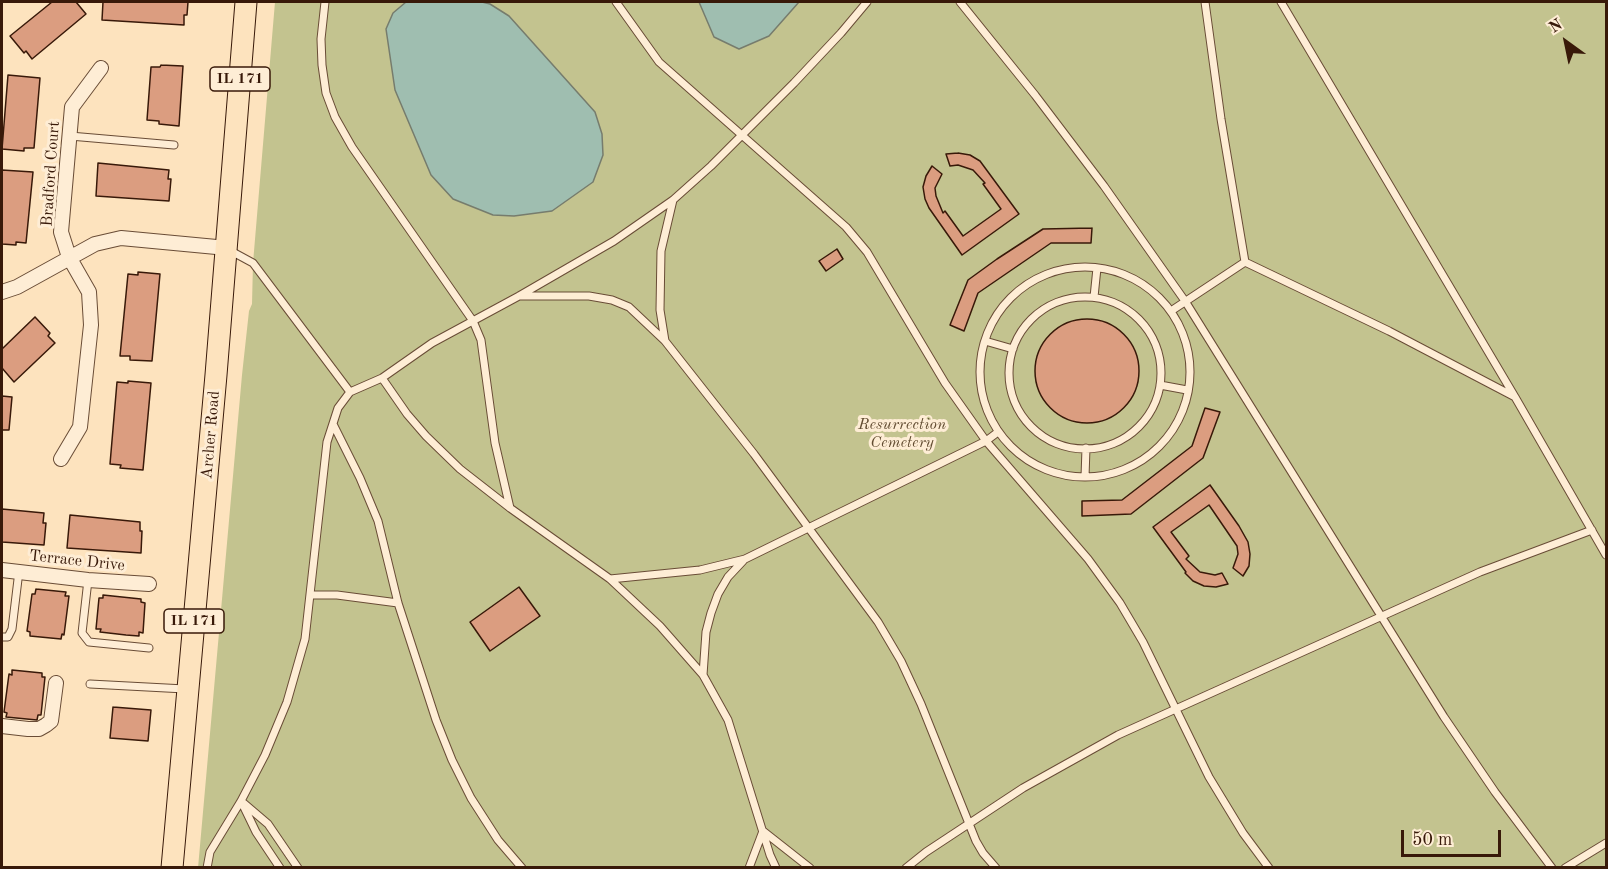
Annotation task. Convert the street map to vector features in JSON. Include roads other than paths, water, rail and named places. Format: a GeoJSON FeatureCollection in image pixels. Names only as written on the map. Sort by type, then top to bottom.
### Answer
{"type":"FeatureCollection","features":[{"type":"Feature","properties":{"kind":"main road","name":"Archer Road"},"geometry":{"type":"LineString","coordinates":[[172,867],[227,248],[246,2]]}},
{"type":"Feature","properties":{"kind":"street","name":"Bradford Court"},"geometry":{"type":"LineString","coordinates":[[61,459],[80,427],[92,325],[89,292],[69,257],[61,232],[72,107],[101,68]]}},
{"type":"Feature","properties":{"kind":"street"},"geometry":{"type":"LineString","coordinates":[[2,292],[24,283],[95,244],[121,238],[227,248]]}},
{"type":"Feature","properties":{"kind":"street","name":"Terrace Drive"},"geometry":{"type":"LineString","coordinates":[[2,570],[149,585]]}},
{"type":"Feature","properties":{"kind":"street"},"geometry":{"type":"LineString","coordinates":[[2,726],[39,729],[46,725],[51,721],[56,683]]}},
{"type":"Feature","properties":{"kind":"lane"},"geometry":{"type":"LineString","coordinates":[[325,2],[321,39],[322,65],[326,93],[335,117],[352,147],[473,321],[481,340],[495,443],[510,508]]}},
{"type":"Feature","properties":{"kind":"lane"},"geometry":{"type":"LineString","coordinates":[[616,2],[659,62],[846,227],[867,252],[939,374],[986,441],[1088,559],[1120,603],[1143,642],[1209,777],[1243,833],[1269,867]]}},
{"type":"Feature","properties":{"kind":"lane"},"geometry":{"type":"LineString","coordinates":[[207,867],[215,841],[241,801],[265,755],[287,702],[305,639],[327,442],[338,408],[350,392],[382,378],[432,343],[614,241],[673,200],[741,136],[841,33],[867,2]]}},
{"type":"Feature","properties":{"kind":"lane"},"geometry":{"type":"LineString","coordinates":[[960,2],[1077,150],[1185,301],[1451,726],[1495,792],[1552,867]]}},
{"type":"Feature","properties":{"kind":"lane"},"geometry":{"type":"LineString","coordinates":[[1205,2],[1245,262]]}},
{"type":"Feature","properties":{"kind":"lane"},"geometry":{"type":"LineString","coordinates":[[1281,2],[1606,555]]}},
{"type":"Feature","properties":{"kind":"lane"},"geometry":{"type":"LineString","coordinates":[[70,136],[174,145]]}},
{"type":"Feature","properties":{"kind":"lane"},"geometry":{"type":"LineString","coordinates":[[665,341],[660,310],[661,251],[673,200]]}},
{"type":"Feature","properties":{"kind":"lane"},"geometry":{"type":"LineString","coordinates":[[227,248],[253,263],[350,392]]}},
{"type":"Feature","properties":{"kind":"lane"},"geometry":{"type":"LineString","coordinates":[[1171,311],[1245,262]]}},
{"type":"Feature","properties":{"kind":"lane"},"geometry":{"type":"LineString","coordinates":[[1245,262],[1389,331],[1515,397]]}},
{"type":"Feature","properties":{"kind":"lane"},"geometry":{"type":"LineString","coordinates":[[1076,267],[1097,268],[1119,273],[1139,282],[1171,311],[1183,334],[1189,358],[1188,390],[1183,408],[1172,431],[1155,450],[1134,465],[1118,471],[1085,477],[1059,474],[1036,465],[1015,451],[998,432],[987,413],[981,392],[979,370],[985,341],[989,328],[1001,309],[1016,293],[1034,280],[1076,267]]}},
{"type":"Feature","properties":{"kind":"lane"},"geometry":{"type":"LineString","coordinates":[[1094,297],[1097,268]]}},
{"type":"Feature","properties":{"kind":"lane"},"geometry":{"type":"LineString","coordinates":[[519,296],[589,296],[612,300],[629,307],[665,341],[754,454],[878,622],[901,661],[921,704],[969,824],[983,853],[996,867]]}},
{"type":"Feature","properties":{"kind":"lane"},"geometry":{"type":"LineString","coordinates":[[1094,297],[1125,308],[1144,324],[1154,341],[1160,359],[1160,385],[1151,410],[1135,429],[1114,443],[1086,448],[1063,446],[1051,441],[1030,426],[1022,416],[1012,395],[1010,360],[1024,328],[1040,311],[1062,300],[1094,297]]}},
{"type":"Feature","properties":{"kind":"lane"},"geometry":{"type":"LineString","coordinates":[[985,341],[1013,349]]}},
{"type":"Feature","properties":{"kind":"lane"},"geometry":{"type":"LineString","coordinates":[[382,378],[407,414],[460,469],[609,579],[660,626],[703,675],[728,720],[763,831],[777,867]]}},
{"type":"Feature","properties":{"kind":"lane"},"geometry":{"type":"LineString","coordinates":[[1160,385],[1188,390]]}},
{"type":"Feature","properties":{"kind":"lane"},"geometry":{"type":"LineString","coordinates":[[333,424],[378,521],[398,603],[436,720],[452,760],[476,806],[498,840],[515,862],[522,867]]}},
{"type":"Feature","properties":{"kind":"lane"},"geometry":{"type":"LineString","coordinates":[[609,579],[700,570],[745,559],[986,441],[998,432]]}},
{"type":"Feature","properties":{"kind":"lane"},"geometry":{"type":"LineString","coordinates":[[1085,477],[1086,448]]}},
{"type":"Feature","properties":{"kind":"lane"},"geometry":{"type":"LineString","coordinates":[[906,867],[1023,789],[1118,735],[1479,572],[1592,530]]}},
{"type":"Feature","properties":{"kind":"lane"},"geometry":{"type":"LineString","coordinates":[[703,675],[706,632],[711,613],[728,577],[745,559]]}},
{"type":"Feature","properties":{"kind":"lane"},"geometry":{"type":"LineString","coordinates":[[2,637],[8,637],[12,629],[19,571]]}},
{"type":"Feature","properties":{"kind":"lane"},"geometry":{"type":"LineString","coordinates":[[88,580],[82,633],[89,642],[149,648]]}},
{"type":"Feature","properties":{"kind":"lane"},"geometry":{"type":"LineString","coordinates":[[310,595],[337,595],[398,603]]}},
{"type":"Feature","properties":{"kind":"lane"},"geometry":{"type":"LineString","coordinates":[[90,684],[188,689]]}},
{"type":"Feature","properties":{"kind":"lane"},"geometry":{"type":"LineString","coordinates":[[241,801],[256,832],[280,867]]}},
{"type":"Feature","properties":{"kind":"lane"},"geometry":{"type":"LineString","coordinates":[[241,801],[268,824],[298,867]]}},
{"type":"Feature","properties":{"kind":"lane"},"geometry":{"type":"LineString","coordinates":[[749,867],[763,831]]}},
{"type":"Feature","properties":{"kind":"lane"},"geometry":{"type":"LineString","coordinates":[[763,831],[810,867]]}},
{"type":"Feature","properties":{"kind":"lane"},"geometry":{"type":"LineString","coordinates":[[1565,867],[1606,843]]}},
{"type":"Feature","properties":{"kind":"lane"},"geometry":{"type":"LineString","coordinates":[[507,867],[515,862]]}},
{"type":"Feature","properties":{"kind":"park label","name":"Resurrection Cemetery"},"geometry":{"type":"Point","coordinates":[902,434]}}]}
